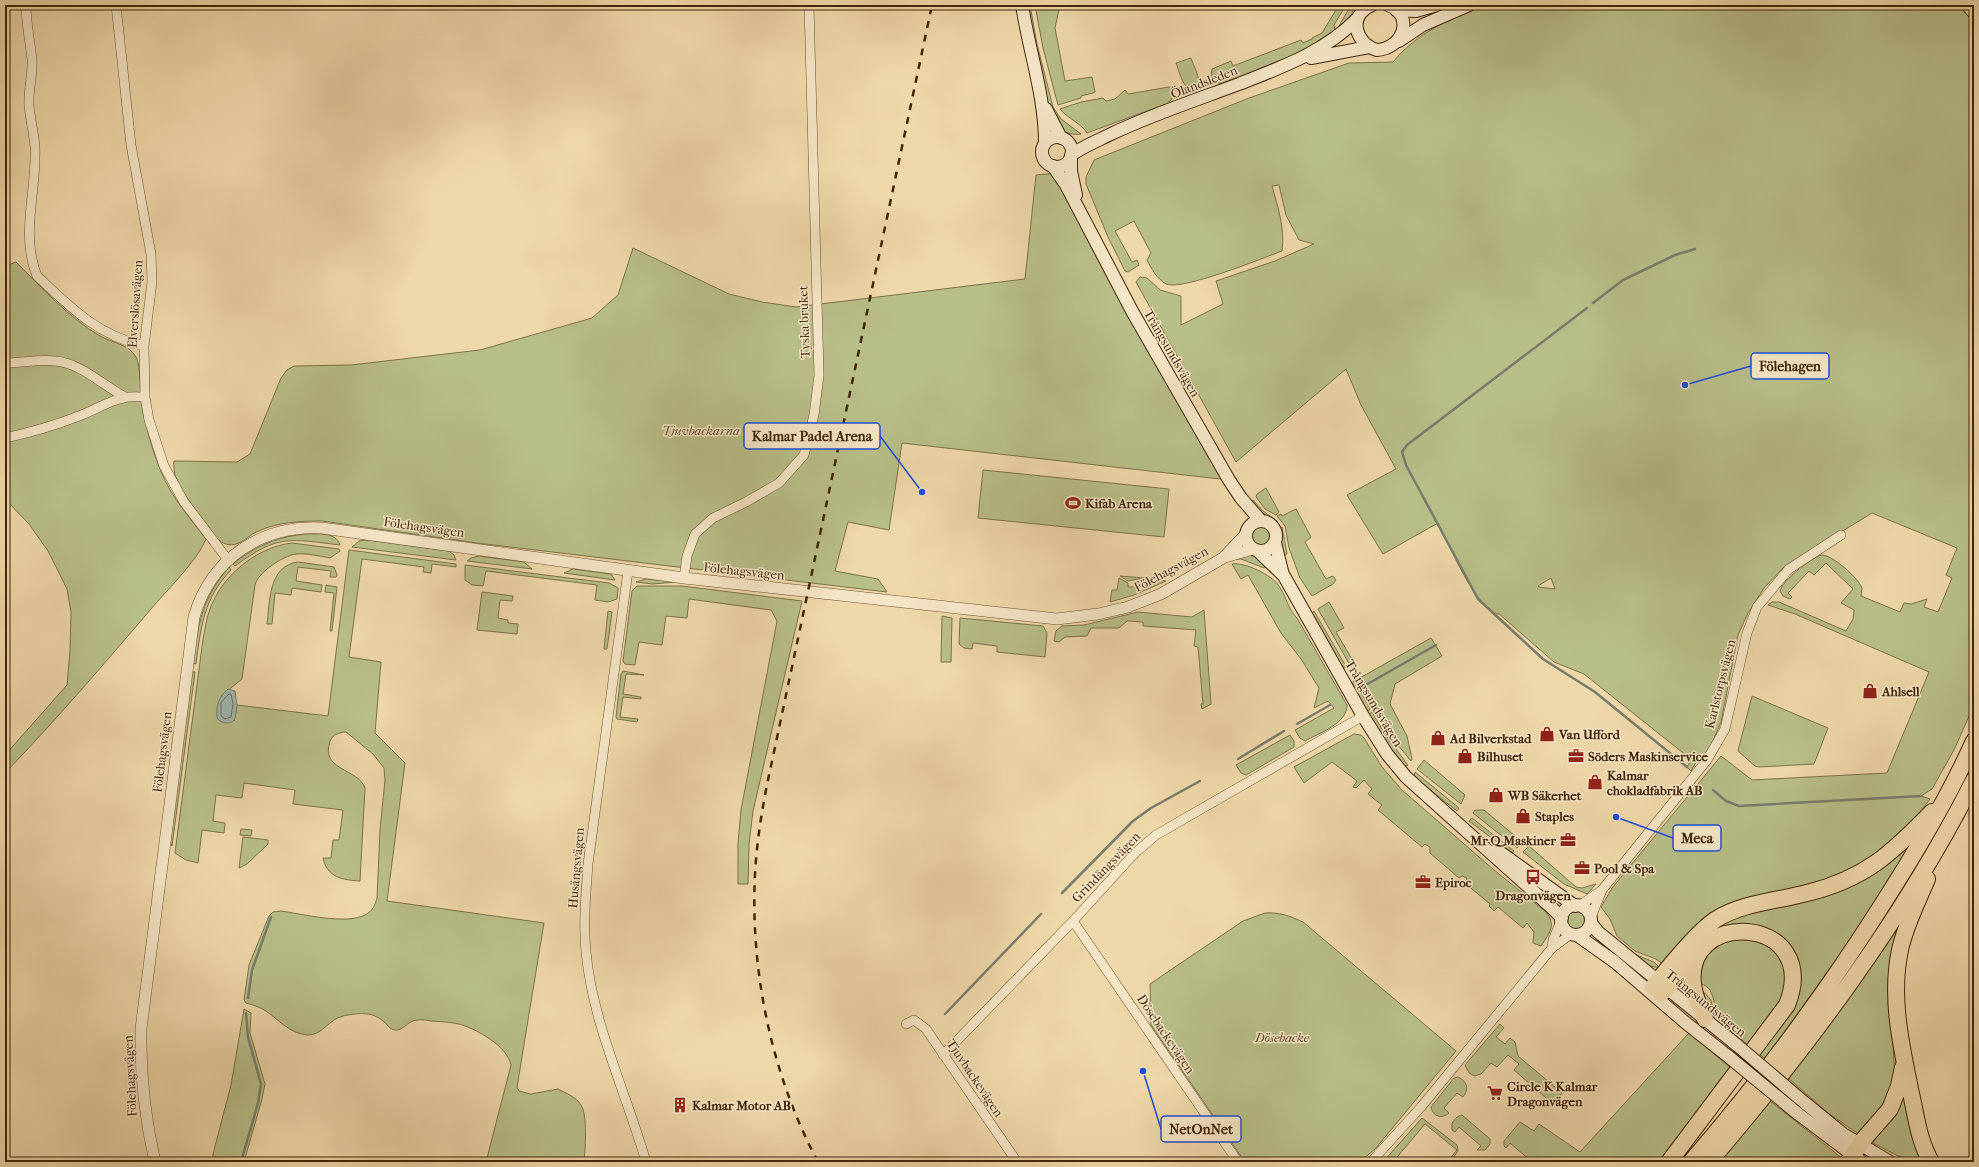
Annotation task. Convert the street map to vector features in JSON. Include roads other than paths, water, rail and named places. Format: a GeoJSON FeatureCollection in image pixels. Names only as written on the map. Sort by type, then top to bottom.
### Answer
{"type":"FeatureCollection","features":[{"type":"Feature","properties":{"kind":"highway"},"geometry":{"type":"LineString","coordinates":[[1970,5],[1974,10]]}},
{"type":"Feature","properties":{"kind":"highway"},"geometry":{"type":"LineString","coordinates":[[1691,1162],[1763,1075],[1825,991],[1906,867],[1948,795],[1974,741]]}},
{"type":"Feature","properties":{"kind":"highway"},"geometry":{"type":"LineString","coordinates":[[1709,1162],[1775,1082],[1838,998],[1907,898],[1943,839],[1974,780]]}},
{"type":"Feature","properties":{"kind":"highway"},"geometry":{"type":"LineString","coordinates":[[1660,987],[1704,929],[1715,920],[1728,913],[1751,906],[1828,887],[1859,874],[1890,854],[1948,795]]}},
{"type":"Feature","properties":{"kind":"highway"},"geometry":{"type":"LineString","coordinates":[[1931,1162],[1921,1142],[1904,1059],[1896,1006],[1897,978],[1900,950],[1904,935],[1943,839]]}},
{"type":"Feature","properties":{"kind":"highway"},"geometry":{"type":"LineString","coordinates":[[1660,987],[1697,957],[1712,942],[1727,933],[1743,930],[1759,933],[1774,940],[1785,953],[1792,971],[1792,989],[1784,1010],[1669,1162]]}},
{"type":"Feature","properties":{"kind":"highway"},"geometry":{"type":"LineString","coordinates":[[1697,957],[1693,985],[1696,999],[1705,1019]]}},
{"type":"Feature","properties":{"kind":"highway"},"geometry":{"type":"LineString","coordinates":[[1855,1156],[1890,1109],[1899,1086],[1904,1059]]}},
{"type":"Feature","properties":{"kind":"main road"},"geometry":{"type":"LineString","coordinates":[[1022,5],[1026,34],[1041,98],[1045,143],[1043,152],[1044,157],[1047,162],[1054,166],[1062,166],[1071,157],[1071,147],[1063,138],[1041,98]]}},
{"type":"Feature","properties":{"kind":"main road"},"geometry":{"type":"LineString","coordinates":[[1392,8],[1416,11],[1437,5]]}},
{"type":"Feature","properties":{"kind":"main road","name":"Ölandsleden"},"geometry":{"type":"LineString","coordinates":[[1063,138],[1086,138],[1126,126],[1292,63],[1322,56],[1346,44],[1366,45],[1377,50],[1385,49],[1393,46],[1423,25],[1469,5]]}},
{"type":"Feature","properties":{"kind":"main road"},"geometry":{"type":"LineString","coordinates":[[1392,8],[1403,22],[1403,28],[1399,41]]}},
{"type":"Feature","properties":{"kind":"main road","name":"Ölandsleden"},"geometry":{"type":"LineString","coordinates":[[1364,10],[1357,26],[1358,36],[1366,45]]}},
{"type":"Feature","properties":{"kind":"main road","name":"Ölandsleden"},"geometry":{"type":"LineString","coordinates":[[1292,63],[1331,41],[1364,10]]}},
{"type":"Feature","properties":{"kind":"main road","name":"Ölandsleden"},"geometry":{"type":"LineString","coordinates":[[1071,157],[1084,146],[1126,126]]}},
{"type":"Feature","properties":{"kind":"main road"},"geometry":{"type":"LineString","coordinates":[[1045,143],[1052,138],[1063,138]]}},
{"type":"Feature","properties":{"kind":"main road","name":"Trångsundsvägen"},"geometry":{"type":"LineString","coordinates":[[1071,157],[1073,184],[1084,219]]}},
{"type":"Feature","properties":{"kind":"main road","name":"Trångsundsvägen"},"geometry":{"type":"LineString","coordinates":[[1054,166],[1066,185],[1132,311],[1241,498],[1261,521]]}},
{"type":"Feature","properties":{"kind":"main road","name":"Trångsundsvägen"},"geometry":{"type":"LineString","coordinates":[[1241,498],[1246,532]]}},
{"type":"Feature","properties":{"kind":"main road"},"geometry":{"type":"LineString","coordinates":[[1261,521],[1271,524],[1274,528],[1276,538],[1274,543],[1267,550],[1256,550],[1247,542],[1246,532],[1253,523],[1261,521]]}},
{"type":"Feature","properties":{"kind":"main road","name":"Trångsundsvägen"},"geometry":{"type":"LineString","coordinates":[[1274,543],[1284,576],[1363,716],[1387,754],[1406,777],[1554,909],[1561,919]]}},
{"type":"Feature","properties":{"kind":"main road","name":"Trångsundsvägen"},"geometry":{"type":"LineString","coordinates":[[1256,550],[1284,576]]}},
{"type":"Feature","properties":{"kind":"main road","name":"Trångsundsvägen"},"geometry":{"type":"LineString","coordinates":[[1463,827],[1577,906]]}},
{"type":"Feature","properties":{"kind":"main road"},"geometry":{"type":"LineString","coordinates":[[1577,906],[1586,909],[1591,920],[1587,930],[1574,935],[1564,929],[1561,919],[1568,908],[1577,906]]}},
{"type":"Feature","properties":{"kind":"main road","name":"Trångsundsvägen"},"geometry":{"type":"LineString","coordinates":[[1591,920],[1598,932],[1660,987],[1711,1042]]}},
{"type":"Feature","properties":{"kind":"main road","name":"Trångsundsvägen"},"geometry":{"type":"LineString","coordinates":[[1574,935],[1615,962],[1660,987],[1705,1019],[1805,1103],[1855,1156]]}},
{"type":"Feature","properties":{"kind":"main road","name":"Trångsundsvägen"},"geometry":{"type":"LineString","coordinates":[[1615,962],[1686,1023],[1797,1113],[1855,1156]]}},
{"type":"Feature","properties":{"kind":"main road"},"geometry":{"type":"LineString","coordinates":[[1855,1156],[1890,1162]]}},
{"type":"Feature","properties":{"kind":"street"},"geometry":{"type":"LineString","coordinates":[[26,5],[32,59],[32,79],[29,103],[35,146],[35,168],[28,227],[29,249],[35,270],[38,276],[77,313],[100,330],[124,342],[144,346]]}},
{"type":"Feature","properties":{"kind":"street","name":"Elverslösavägen"},"geometry":{"type":"LineString","coordinates":[[116,5],[131,145],[151,254],[152,282],[144,346],[145,397],[149,420],[164,466],[184,502],[228,560]]}},
{"type":"Feature","properties":{"kind":"street","name":"Tyska bruket"},"geometry":{"type":"LineString","coordinates":[[684,578],[687,556],[695,534],[713,518],[746,502],[779,483],[804,454],[814,415],[819,375],[809,5]]}},
{"type":"Feature","properties":{"kind":"street"},"geometry":{"type":"LineString","coordinates":[[5,363],[42,360],[67,363],[82,369],[106,387],[125,397]]}},
{"type":"Feature","properties":{"kind":"street"},"geometry":{"type":"LineString","coordinates":[[5,438],[26,434],[73,418],[125,397],[145,397]]}},
{"type":"Feature","properties":{"kind":"street","name":"Fölehagsvägen"},"geometry":{"type":"LineString","coordinates":[[155,1162],[145,1112],[141,1056],[142,1029],[194,617],[200,599],[209,582],[228,560],[252,543],[269,535],[293,528],[312,527],[684,578],[1057,619],[1098,614],[1128,607],[1161,594],[1223,558],[1256,550]]}},
{"type":"Feature","properties":{"kind":"street","name":"Fölehagsvägen"},"geometry":{"type":"LineString","coordinates":[[1223,558],[1246,532]]}},
{"type":"Feature","properties":{"kind":"street","name":"Karlstorpsvägen"},"geometry":{"type":"LineString","coordinates":[[1577,906],[1602,890],[1708,760],[1725,729],[1747,633],[1757,607],[1789,569],[1842,535]]}},
{"type":"Feature","properties":{"kind":"street","name":"Husängsvägen"},"geometry":{"type":"LineString","coordinates":[[628,571],[588,864],[585,907],[586,952],[594,1000],[646,1162]]}},
{"type":"Feature","properties":{"kind":"street","name":"Grindängsvägen"},"geometry":{"type":"LineString","coordinates":[[943,1054],[1073,921],[1135,853],[1156,835],[1363,716]]}},
{"type":"Feature","properties":{"kind":"street","name":"Karlstorpsvägen"},"geometry":{"type":"LineString","coordinates":[[1591,920],[1602,890]]}},
{"type":"Feature","properties":{"kind":"street"},"geometry":{"type":"LineString","coordinates":[[1552,948],[1553,940],[1561,919]]}},
{"type":"Feature","properties":{"kind":"street","name":"Dösebackevägen"},"geometry":{"type":"LineString","coordinates":[[1073,921],[1238,1162]]}},
{"type":"Feature","properties":{"kind":"street"},"geometry":{"type":"LineString","coordinates":[[1371,1162],[1421,1107],[1552,948],[1574,935]]}},
{"type":"Feature","properties":{"kind":"street","name":"Tjuvbackevägen"},"geometry":{"type":"LineString","coordinates":[[906,1024],[914,1020],[926,1029],[1017,1162]]}},
{"type":"Feature","properties":{"kind":"water"},"geometry":{"type":"Polygon","coordinates":[[[228,689],[235,691],[237,705],[235,719],[229,723],[226,723],[221,722],[217,718],[217,709],[218,702],[228,689]]]}},
{"type":"Feature","properties":{"kind":"waterway"},"geometry":{"type":"LineString","coordinates":[[1844,5],[1845,9]]}},
{"type":"Feature","properties":{"kind":"waterway"},"geometry":{"type":"LineString","coordinates":[[1593,303],[1623,280],[1675,255],[1695,249]]}},
{"type":"Feature","properties":{"kind":"waterway"},"geometry":{"type":"LineString","coordinates":[[1587,308],[1407,445],[1402,452],[1406,465],[1478,599],[1543,659],[1595,692],[1687,767]]}},
{"type":"Feature","properties":{"kind":"waterway"},"geometry":{"type":"LineString","coordinates":[[1364,686],[1436,645]]}},
{"type":"Feature","properties":{"kind":"waterway"},"geometry":{"type":"LineString","coordinates":[[1297,724],[1330,705]]}},
{"type":"Feature","properties":{"kind":"waterway"},"geometry":{"type":"LineString","coordinates":[[1238,759],[1284,731]]}},
{"type":"Feature","properties":{"kind":"waterway"},"geometry":{"type":"LineString","coordinates":[[1062,893],[1133,821],[1151,808],[1200,781]]}},
{"type":"Feature","properties":{"kind":"waterway"},"geometry":{"type":"LineString","coordinates":[[1713,790],[1726,801],[1739,806],[1921,796]]}},
{"type":"Feature","properties":{"kind":"waterway"},"geometry":{"type":"LineString","coordinates":[[945,1014],[1041,914]]}},
{"type":"Feature","properties":{"kind":"waterway"},"geometry":{"type":"LineString","coordinates":[[248,998],[252,970],[271,917]]}},
{"type":"Feature","properties":{"kind":"waterway"},"geometry":{"type":"LineString","coordinates":[[241,1162],[258,1103],[261,1084],[248,1037],[246,1013]]}},
{"type":"Feature","properties":{"kind":"railway"},"geometry":{"type":"LineString","coordinates":[[818,1162],[802,1129],[788,1094],[767,1022],[756,948],[754,911],[757,847],[768,780],[932,5]]}},
{"type":"Feature","properties":{"kind":"place","name":"Fölehagen"},"geometry":{"type":"Point","coordinates":[1685,385]}},
{"type":"Feature","properties":{"kind":"place","name":"Kalmar Padel Arena"},"geometry":{"type":"Point","coordinates":[922,492]}},
{"type":"Feature","properties":{"kind":"place","name":"Kifab Arena"},"geometry":{"type":"Point","coordinates":[1073,503]}},
{"type":"Feature","properties":{"kind":"place","name":"Ahlsell"},"geometry":{"type":"Point","coordinates":[1870,691]}},
{"type":"Feature","properties":{"kind":"place","name":"Van Ufford"},"geometry":{"type":"Point","coordinates":[1547,734]}},
{"type":"Feature","properties":{"kind":"place","name":"Ad Bilverkstad"},"geometry":{"type":"Point","coordinates":[1438,738]}},
{"type":"Feature","properties":{"kind":"place","name":"Bilhuset"},"geometry":{"type":"Point","coordinates":[1465,756]}},
{"type":"Feature","properties":{"kind":"place","name":"Söders Maskinservice"},"geometry":{"type":"Point","coordinates":[1576,756]}},
{"type":"Feature","properties":{"kind":"place","name":"Kalmar chokladfabrik AB"},"geometry":{"type":"Point","coordinates":[1595,782]}},
{"type":"Feature","properties":{"kind":"place","name":"WB Säkerhet"},"geometry":{"type":"Point","coordinates":[1496,795]}},
{"type":"Feature","properties":{"kind":"place","name":"Staples"},"geometry":{"type":"Point","coordinates":[1523,816]}},
{"type":"Feature","properties":{"kind":"place","name":"Meca"},"geometry":{"type":"Point","coordinates":[1616,817]}},
{"type":"Feature","properties":{"kind":"place","name":"Mr Q Maskiner"},"geometry":{"type":"Point","coordinates":[1568,840]}},
{"type":"Feature","properties":{"kind":"place","name":"Pool & Spa"},"geometry":{"type":"Point","coordinates":[1582,868]}},
{"type":"Feature","properties":{"kind":"place","name":"Dragonvägen"},"geometry":{"type":"Point","coordinates":[1533,877]}},
{"type":"Feature","properties":{"kind":"place","name":"Epiroc"},"geometry":{"type":"Point","coordinates":[1423,882]}},
{"type":"Feature","properties":{"kind":"place","name":"NetOnNet"},"geometry":{"type":"Point","coordinates":[1143,1071]}},
{"type":"Feature","properties":{"kind":"place","name":"Circle K Kalmar Dragonvägen"},"geometry":{"type":"Point","coordinates":[1495,1093]}},
{"type":"Feature","properties":{"kind":"place","name":"Kalmar Motor AB"},"geometry":{"type":"Point","coordinates":[680,1105]}},
{"type":"Feature","properties":{"kind":"park label","name":"Tjuvbackarna"},"geometry":{"type":"Point","coordinates":[701,430]}},
{"type":"Feature","properties":{"kind":"park label","name":"Dösebacke"},"geometry":{"type":"Point","coordinates":[1282,1037]}}]}
